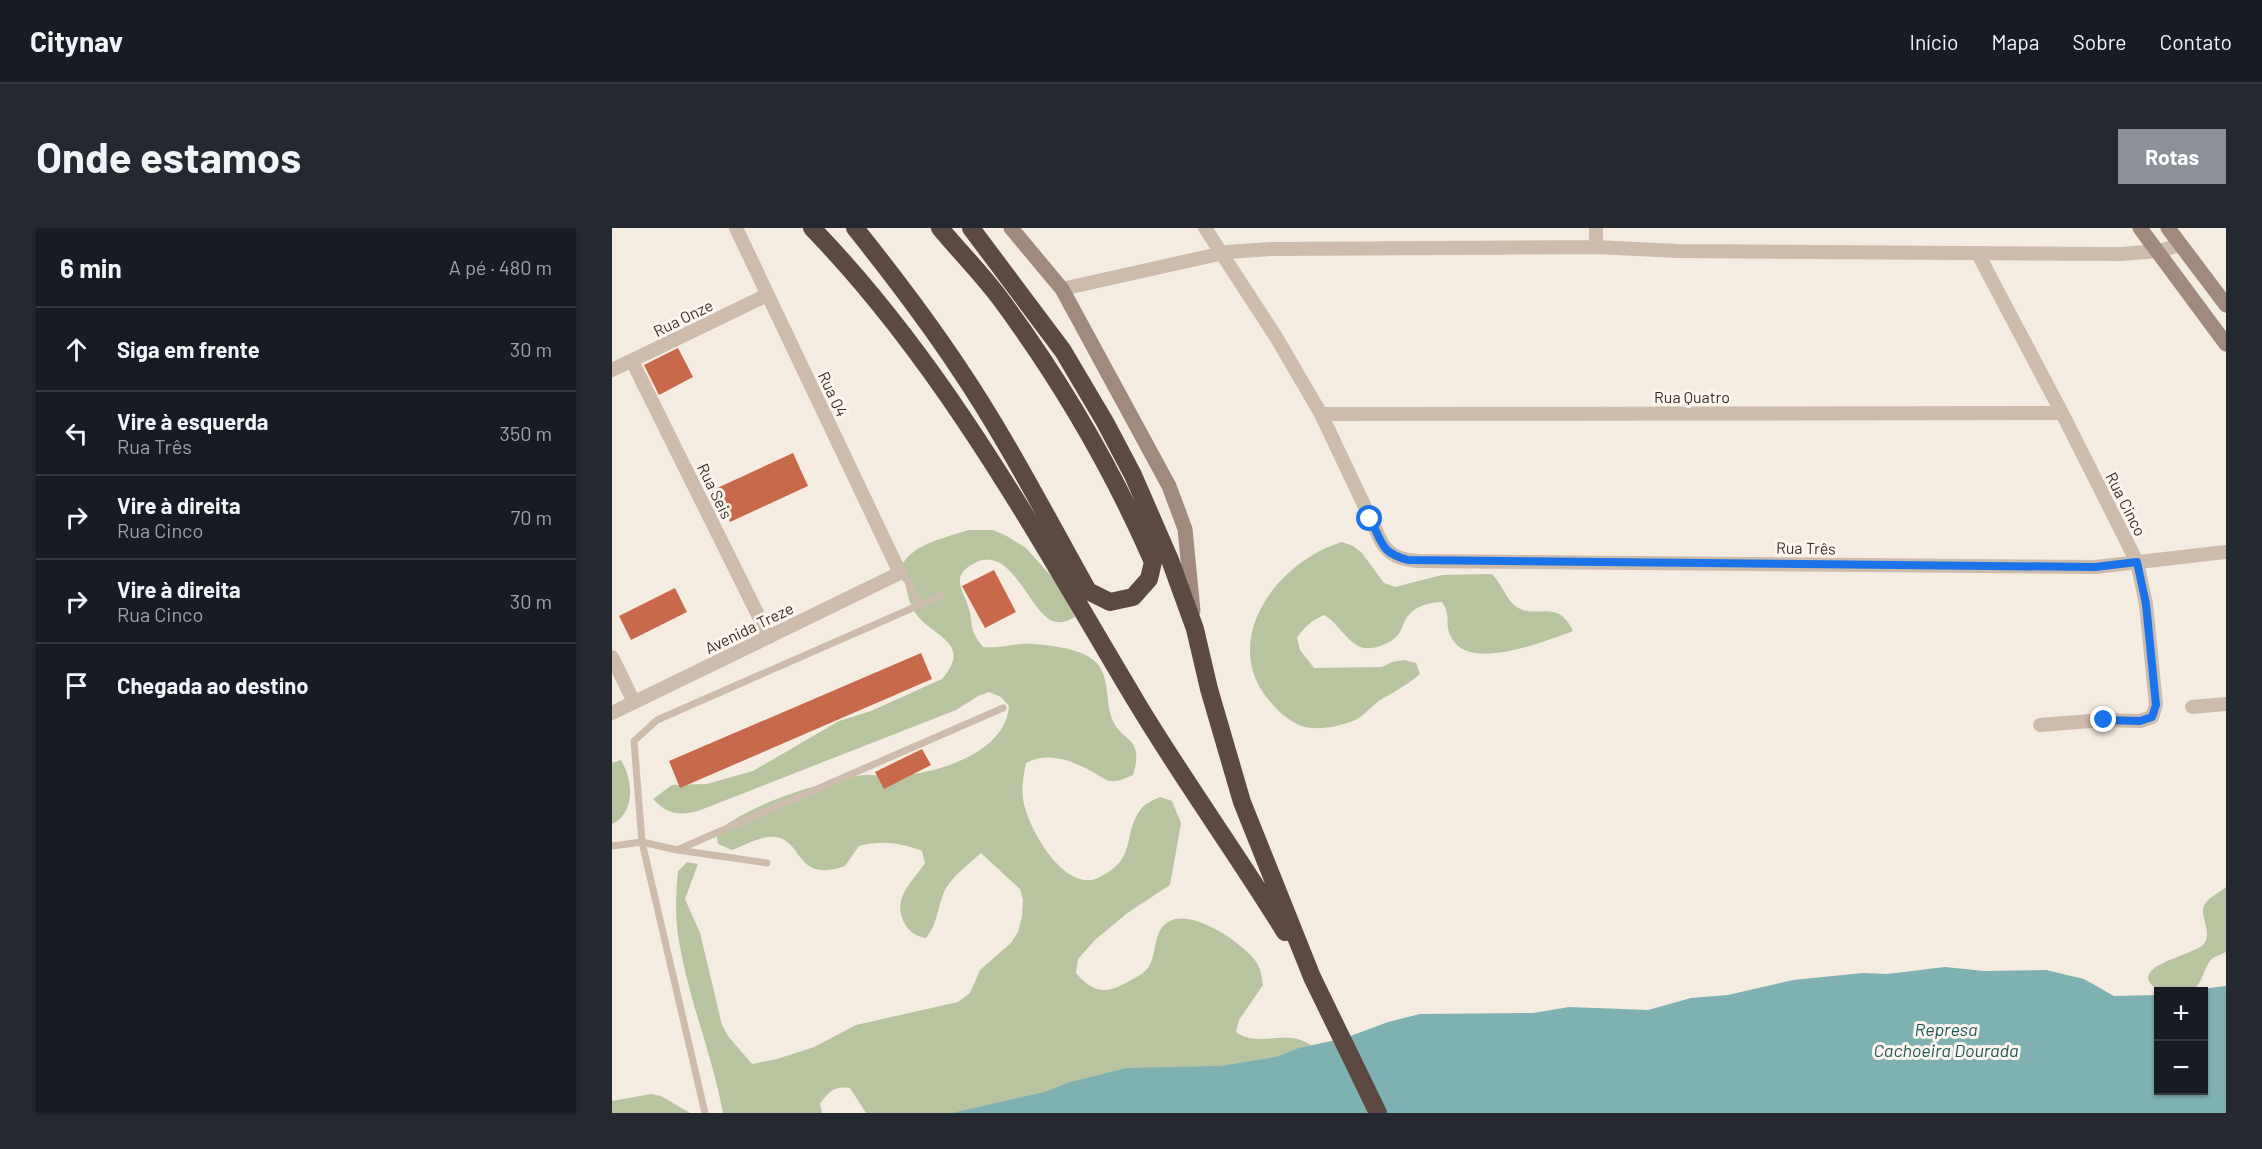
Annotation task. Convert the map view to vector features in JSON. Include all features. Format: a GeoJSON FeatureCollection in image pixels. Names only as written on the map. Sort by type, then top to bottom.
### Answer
{"type":"FeatureCollection","features":[{"type":"Feature","properties":{"kind":"highway"},"geometry":{"type":"LineString","coordinates":[[812,228],[841,258],[893,321],[961,416],[1149,723],[1245,867],[1312,977]]}},
{"type":"Feature","properties":{"kind":"highway"},"geometry":{"type":"LineString","coordinates":[[855,228],[918,309],[960,369],[1088,591],[1110,602],[1133,597],[1149,579],[1153,562],[1101,455],[1057,381],[998,296],[940,228]]}},
{"type":"Feature","properties":{"kind":"highway"},"geometry":{"type":"LineString","coordinates":[[971,228],[1063,351],[1133,475],[1166,549],[1195,629],[1209,689],[1242,802],[1312,977],[1378,1113]]}},
{"type":"Feature","properties":{"kind":"street","name":"Rua 04"},"geometry":{"type":"LineString","coordinates":[[736,228],[900,573]]}},
{"type":"Feature","properties":{"kind":"street"},"geometry":{"type":"LineString","coordinates":[[1011,228],[1062,289],[1169,486],[1185,529],[1195,629]]}},
{"type":"Feature","properties":{"kind":"street"},"geometry":{"type":"LineString","coordinates":[[1204,228],[1276,337],[1321,414]]}},
{"type":"Feature","properties":{"kind":"street"},"geometry":{"type":"LineString","coordinates":[[1596,228],[1596,247]]}},
{"type":"Feature","properties":{"kind":"street"},"geometry":{"type":"LineString","coordinates":[[2140,228],[2226,344]]}},
{"type":"Feature","properties":{"kind":"street"},"geometry":{"type":"LineString","coordinates":[[2168,228],[2226,304]]}},
{"type":"Feature","properties":{"kind":"street"},"geometry":{"type":"LineString","coordinates":[[1062,289],[1221,254],[1271,249],[1596,247],[1678,251],[2121,255],[2158,251],[2181,245]]}},
{"type":"Feature","properties":{"kind":"street","name":"Rua Cinco"},"geometry":{"type":"LineString","coordinates":[[1978,254],[2137,562],[2146,604],[2155,682],[2156,705],[2152,717],[2140,721],[2104,720],[2040,725]]}},
{"type":"Feature","properties":{"kind":"street","name":"Rua Onze"},"geometry":{"type":"LineString","coordinates":[[612,370],[767,295]]}},
{"type":"Feature","properties":{"kind":"street","name":"Rua Seis"},"geometry":{"type":"LineString","coordinates":[[632,361],[769,637]]}},
{"type":"Feature","properties":{"kind":"street","name":"Rua Quatro"},"geometry":{"type":"LineString","coordinates":[[1321,414],[2062,413]]}},
{"type":"Feature","properties":{"kind":"street","name":"Rua Três"},"geometry":{"type":"LineString","coordinates":[[1321,414],[1386,551],[1401,558],[1419,561],[2095,567],[2226,552]]}},
{"type":"Feature","properties":{"kind":"street","name":"Avenida Treze"},"geometry":{"type":"LineString","coordinates":[[612,713],[900,573]]}},
{"type":"Feature","properties":{"kind":"street"},"geometry":{"type":"LineString","coordinates":[[612,657],[634,702]]}},
{"type":"Feature","properties":{"kind":"street"},"geometry":{"type":"LineString","coordinates":[[2192,707],[2226,704]]}},
{"type":"Feature","properties":{"kind":"lane"},"geometry":{"type":"LineString","coordinates":[[900,573],[920,606]]}},
{"type":"Feature","properties":{"kind":"lane"},"geometry":{"type":"LineString","coordinates":[[705,1113],[642,842],[634,741],[657,720],[940,596]]}},
{"type":"Feature","properties":{"kind":"lane"},"geometry":{"type":"LineString","coordinates":[[678,850],[1003,708]]}},
{"type":"Feature","properties":{"kind":"lane"},"geometry":{"type":"LineString","coordinates":[[612,846],[642,842],[678,850],[767,863]]}},
{"type":"Feature","properties":{"kind":"green space"},"geometry":{"type":"Polygon","coordinates":[[[968,530],[993,530],[1026,548],[1059,585],[1075,617],[1064,622],[1053,621],[1045,616],[1011,572],[1001,563],[989,560],[977,562],[967,567],[960,579],[960,586],[976,638],[983,647],[1022,644],[1052,646],[1081,653],[1096,662],[1104,675],[1112,719],[1121,733],[1131,741],[1136,753],[1133,775],[1116,781],[1108,780],[1077,764],[1060,759],[1034,759],[1026,763],[1023,783],[1024,804],[1042,844],[1063,869],[1075,877],[1087,880],[1100,877],[1120,862],[1128,846],[1135,819],[1147,803],[1160,797],[1172,801],[1181,823],[1170,885],[1126,914],[1095,940],[1078,959],[1076,973],[1095,989],[1108,990],[1123,985],[1148,968],[1160,930],[1164,925],[1180,919],[1205,924],[1230,938],[1251,955],[1259,968],[1263,985],[1239,1020],[1236,1032],[1255,1039],[1298,1039],[1308,1043],[1317,1051],[969,1113],[866,1113],[850,1088],[845,1088],[833,1090],[826,1096],[820,1104],[822,1113],[723,1113],[713,1068],[687,980],[678,935],[676,903],[678,871],[687,862],[698,864],[685,899],[700,933],[722,1025],[728,1036],[752,1064],[814,1047],[856,1025],[958,1002],[970,993],[980,970],[1011,943],[1018,932],[1023,900],[1020,889],[981,853],[949,883],[935,923],[926,938],[915,934],[906,926],[900,908],[904,893],[925,863],[922,851],[891,843],[867,844],[859,846],[845,866],[828,870],[815,869],[780,838],[763,838],[732,850],[718,844],[716,832],[764,804],[817,786],[857,776],[909,775],[965,759],[982,749],[1005,723],[1009,706],[1001,697],[989,692],[956,710],[698,811],[685,813],[668,811],[653,799],[672,785],[707,784],[753,771],[839,721],[871,711],[942,679],[951,666],[954,655],[945,640],[919,618],[913,609],[907,593],[903,563],[923,546],[968,530]]]}},
{"type":"Feature","properties":{"kind":"green space"},"geometry":{"type":"Polygon","coordinates":[[[1342,542],[1362,553],[1384,583],[1395,587],[1442,575],[1492,574],[1514,605],[1522,610],[1553,612],[1560,615],[1573,631],[1527,647],[1490,654],[1473,653],[1460,647],[1451,637],[1445,607],[1442,602],[1438,602],[1424,605],[1411,613],[1406,618],[1399,634],[1389,642],[1379,647],[1363,648],[1353,643],[1324,615],[1309,624],[1297,638],[1300,650],[1314,668],[1382,667],[1404,660],[1416,663],[1420,674],[1352,721],[1324,728],[1302,726],[1291,721],[1278,710],[1257,682],[1250,657],[1252,633],[1261,609],[1275,587],[1295,567],[1317,552],[1342,542]]]}},
{"type":"Feature","properties":{"kind":"green space"},"geometry":{"type":"Polygon","coordinates":[[[621,760],[630,786],[629,804],[620,819],[612,824],[612,763],[621,760]]]}},
{"type":"Feature","properties":{"kind":"green space"},"geometry":{"type":"Polygon","coordinates":[[[2226,887],[2226,952],[2209,962],[2196,987],[2154,987],[2149,981],[2149,975],[2153,969],[2203,945],[2207,934],[2203,911],[2209,899],[2226,887]]]}},
{"type":"Feature","properties":{"kind":"green space"},"geometry":{"type":"Polygon","coordinates":[[[651,1094],[661,1096],[690,1113],[612,1113],[612,1101],[651,1094]]]}},
{"type":"Feature","properties":{"kind":"water","name":"Represa Cachoeira Dourada"},"geometry":{"type":"Polygon","coordinates":[[[1945,967],[1984,971],[2046,970],[2084,979],[2114,996],[2154,995],[2154,1095],[2208,1095],[2208,988],[2226,986],[2226,1113],[952,1113],[1045,1092],[1067,1083],[1126,1068],[1221,1066],[1276,1057],[1299,1048],[1345,1038],[1388,1022],[1420,1014],[1533,1013],[1569,1007],[1648,1010],[1691,998],[1728,995],[1793,980],[1863,973],[1887,974],[1945,967]]]}},
{"type":"Feature","properties":{"kind":"building"},"geometry":{"type":"Polygon","coordinates":[[[678,348],[693,377],[659,395],[644,365],[678,348]]]}},
{"type":"Feature","properties":{"kind":"building"},"geometry":{"type":"Polygon","coordinates":[[[793,453],[808,486],[730,522],[715,489],[793,453]]]}},
{"type":"Feature","properties":{"kind":"building"},"geometry":{"type":"Polygon","coordinates":[[[994,570],[1016,612],[985,628],[962,586],[994,570]]]}},
{"type":"Feature","properties":{"kind":"building"},"geometry":{"type":"Polygon","coordinates":[[[675,588],[687,612],[631,640],[619,616],[675,588]]]}},
{"type":"Feature","properties":{"kind":"building"},"geometry":{"type":"Polygon","coordinates":[[[921,653],[932,679],[680,788],[669,761],[921,653]]]}},
{"type":"Feature","properties":{"kind":"building"},"geometry":{"type":"Polygon","coordinates":[[[922,749],[931,765],[884,789],[875,772],[922,749]]]}},
{"type":"Feature","properties":{"kind":"route"},"geometry":{"type":"LineString","coordinates":[[1370,519],[1386,551],[1408,560],[2095,567],[2137,562],[2146,604],[2156,705],[2152,717],[2140,721],[2104,720]]}}]}
